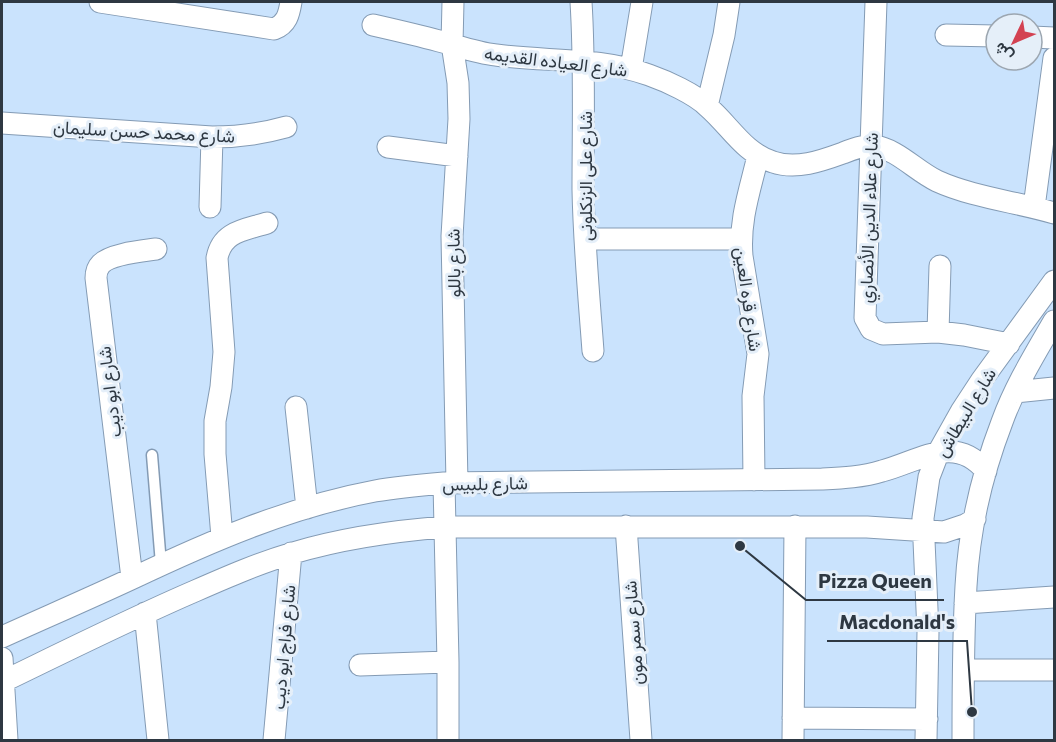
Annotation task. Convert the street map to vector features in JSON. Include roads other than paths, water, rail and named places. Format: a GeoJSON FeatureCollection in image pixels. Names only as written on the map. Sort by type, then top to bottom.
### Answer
{"type":"FeatureCollection","features":[{"type":"Feature","properties":{"kind":"street"},"geometry":{"type":"LineString","coordinates":[[100,2],[274,29],[282,26],[286,21],[291,2]]}},
{"type":"Feature","properties":{"kind":"street","name":"شارع باللو"},"geometry":{"type":"LineString","coordinates":[[448,741],[445,526],[450,483],[452,236],[458,156],[459,101],[452,44],[453,2]]}},
{"type":"Feature","properties":{"kind":"street","name":"شارع على الزنكلونى"},"geometry":{"type":"LineString","coordinates":[[581,2],[584,62],[583,189],[593,351]]}},
{"type":"Feature","properties":{"kind":"street"},"geometry":{"type":"LineString","coordinates":[[631,69],[642,2]]}},
{"type":"Feature","properties":{"kind":"street"},"geometry":{"type":"LineString","coordinates":[[707,106],[724,35],[729,2]]}},
{"type":"Feature","properties":{"kind":"street","name":"شارع علاء الدين الأنصاري"},"geometry":{"type":"LineString","coordinates":[[876,2],[865,318],[871,329],[884,334],[938,332],[1009,344]]}},
{"type":"Feature","properties":{"kind":"street","name":"شارع العياده القديمه"},"geometry":{"type":"LineString","coordinates":[[373,25],[499,56],[584,62],[631,69],[651,75],[690,94],[707,106],[746,147],[758,156],[774,163],[790,166],[804,165],[863,146],[871,146]]}},
{"type":"Feature","properties":{"kind":"street"},"geometry":{"type":"LineString","coordinates":[[946,35],[984,36]]}},
{"type":"Feature","properties":{"kind":"street"},"geometry":{"type":"LineString","coordinates":[[871,146],[889,151],[936,180],[957,189],[1044,210],[1054,57]]}},
{"type":"Feature","properties":{"kind":"street","name":"شارع محمد حسن سليمان"},"geometry":{"type":"LineString","coordinates":[[2,123],[212,137],[262,134],[286,127]]}},
{"type":"Feature","properties":{"kind":"street"},"geometry":{"type":"LineString","coordinates":[[210,207],[212,137]]}},
{"type":"Feature","properties":{"kind":"street"},"geometry":{"type":"LineString","coordinates":[[388,147],[458,156]]}},
{"type":"Feature","properties":{"kind":"street","name":"شارع قره العين"},"geometry":{"type":"LineString","coordinates":[[754,480],[753,396],[758,354],[740,239],[758,156]]}},
{"type":"Feature","properties":{"kind":"street"},"geometry":{"type":"LineString","coordinates":[[222,537],[214,446],[224,352],[217,258],[222,242],[228,237],[267,223]]}},
{"type":"Feature","properties":{"kind":"street"},"geometry":{"type":"LineString","coordinates":[[585,239],[740,239]]}},
{"type":"Feature","properties":{"kind":"street","name":"شارع ابو ديب"},"geometry":{"type":"LineString","coordinates":[[132,578],[96,278],[100,265],[111,258],[156,249]]}},
{"type":"Feature","properties":{"kind":"street"},"geometry":{"type":"LineString","coordinates":[[938,332],[940,266]]}},
{"type":"Feature","properties":{"kind":"street","name":"شارع البيطاش"},"geometry":{"type":"LineString","coordinates":[[926,741],[927,609],[922,531],[926,490],[931,471],[939,451],[962,410],[1054,281]]}},
{"type":"Feature","properties":{"kind":"street","name":"شارع البيطاش"},"geometry":{"type":"LineString","coordinates":[[963,741],[965,603],[969,553],[975,519],[986,471],[1002,421],[1015,392],[1054,321]]}},
{"type":"Feature","properties":{"kind":"street"},"geometry":{"type":"LineString","coordinates":[[1015,392],[1054,388]]}},
{"type":"Feature","properties":{"kind":"street"},"geometry":{"type":"LineString","coordinates":[[296,407],[307,508]]}},
{"type":"Feature","properties":{"kind":"street","name":"شارع بلبيس"},"geometry":{"type":"LineString","coordinates":[[2,637],[222,537],[307,508],[377,491],[450,483],[852,477],[881,472],[939,451],[949,450],[970,456],[986,471]]}},
{"type":"Feature","properties":{"kind":"street"},"geometry":{"type":"LineString","coordinates":[[2,681],[239,571],[291,553],[367,535],[445,526],[795,526],[867,527],[944,532],[955,530],[975,519]]}},
{"type":"Feature","properties":{"kind":"street","name":"شارع سمر مون"},"geometry":{"type":"LineString","coordinates":[[626,526],[641,741]]}},
{"type":"Feature","properties":{"kind":"street"},"geometry":{"type":"LineString","coordinates":[[793,741],[795,526]]}},
{"type":"Feature","properties":{"kind":"street","name":"شارع فراج ابو ديب"},"geometry":{"type":"LineString","coordinates":[[274,741],[291,553]]}},
{"type":"Feature","properties":{"kind":"street"},"geometry":{"type":"LineString","coordinates":[[965,603],[1054,597]]}},
{"type":"Feature","properties":{"kind":"street"},"geometry":{"type":"LineString","coordinates":[[145,613],[158,741]]}},
{"type":"Feature","properties":{"kind":"street"},"geometry":{"type":"LineString","coordinates":[[2,658],[7,741]]}},
{"type":"Feature","properties":{"kind":"street"},"geometry":{"type":"LineString","coordinates":[[360,665],[448,662]]}},
{"type":"Feature","properties":{"kind":"street"},"geometry":{"type":"LineString","coordinates":[[964,669],[1054,670]]}},
{"type":"Feature","properties":{"kind":"street"},"geometry":{"type":"LineString","coordinates":[[794,718],[927,719]]}},
{"type":"Feature","properties":{"kind":"lane"},"geometry":{"type":"LineString","coordinates":[[152,455],[161,564]]}},
{"type":"Feature","properties":{"kind":"place","name":"Pizza Queen"},"geometry":{"type":"Point","coordinates":[740,546]}},
{"type":"Feature","properties":{"kind":"place","name":"Macdonald's"},"geometry":{"type":"Point","coordinates":[972,712]}}]}
